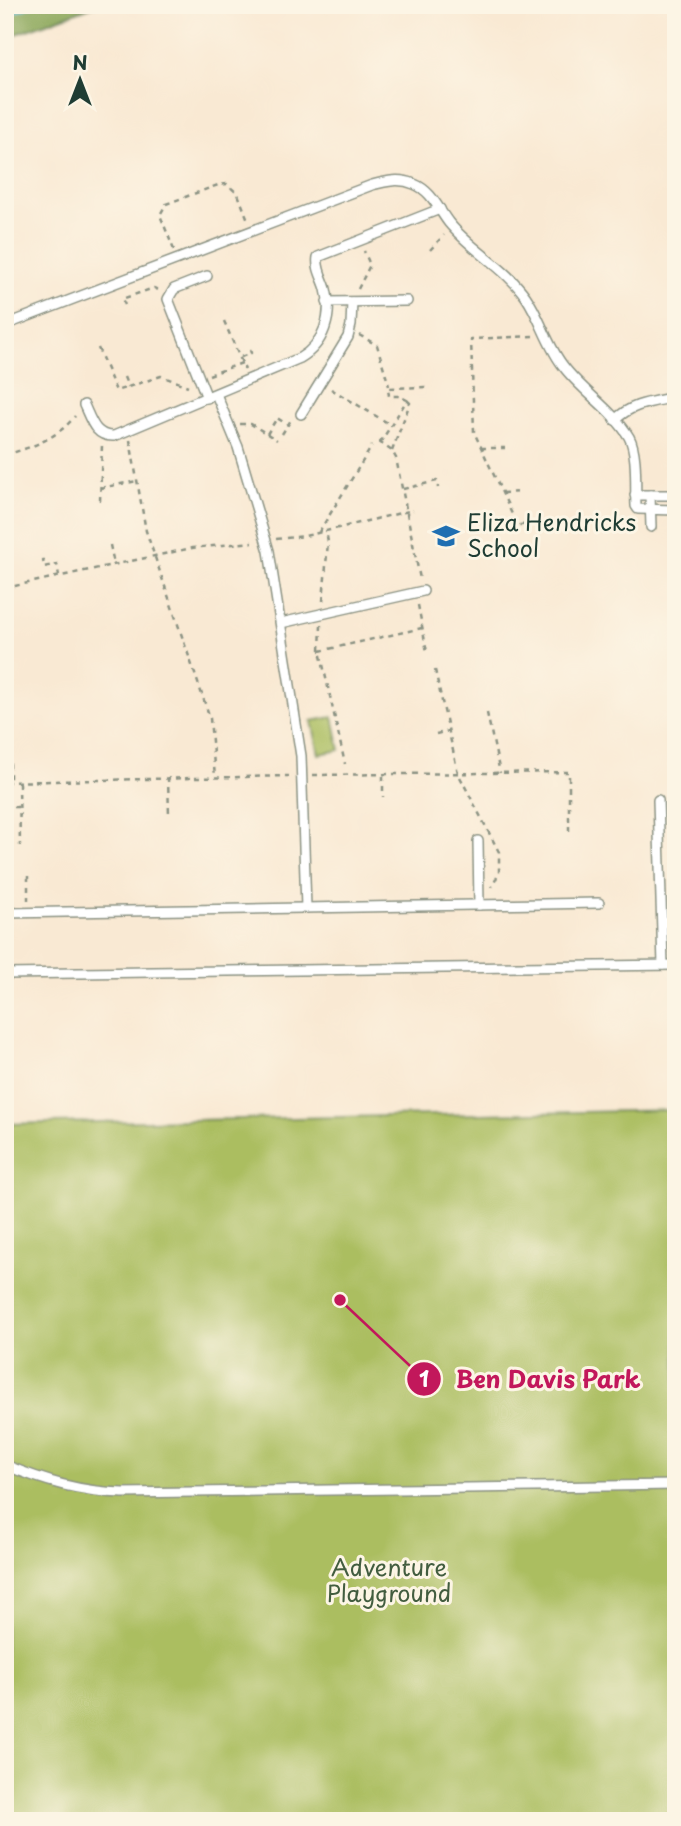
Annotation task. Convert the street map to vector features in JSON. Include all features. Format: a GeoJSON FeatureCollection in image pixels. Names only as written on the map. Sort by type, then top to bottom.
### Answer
{"type":"FeatureCollection","features":[{"type":"Feature","properties":{"kind":"lane"},"geometry":{"type":"LineString","coordinates":[[5,325],[386,181],[405,181],[421,187],[452,226],[520,288],[534,308],[565,369],[630,439],[638,509],[676,510]]}},
{"type":"Feature","properties":{"kind":"lane"},"geometry":{"type":"LineString","coordinates":[[84,405],[97,430],[103,435],[114,436],[300,358],[316,347],[324,332],[327,293],[317,267],[318,257],[440,209]]}},
{"type":"Feature","properties":{"kind":"lane"},"geometry":{"type":"LineString","coordinates":[[208,276],[174,289],[169,295],[168,305],[201,383],[230,426],[266,540],[295,707],[302,776],[306,908]]}},
{"type":"Feature","properties":{"kind":"lane"},"geometry":{"type":"LineString","coordinates":[[327,302],[407,301]]}},
{"type":"Feature","properties":{"kind":"lane"},"geometry":{"type":"LineString","coordinates":[[297,415],[345,343],[350,330],[352,302]]}},
{"type":"Feature","properties":{"kind":"lane"},"geometry":{"type":"LineString","coordinates":[[615,420],[626,409],[636,405],[676,397]]}},
{"type":"Feature","properties":{"kind":"lane"},"geometry":{"type":"LineString","coordinates":[[635,495],[676,495]]}},
{"type":"Feature","properties":{"kind":"lane"},"geometry":{"type":"LineString","coordinates":[[650,495],[651,525]]}},
{"type":"Feature","properties":{"kind":"lane"},"geometry":{"type":"LineString","coordinates":[[281,623],[423,591]]}},
{"type":"Feature","properties":{"kind":"lane"},"geometry":{"type":"LineString","coordinates":[[658,800],[663,965]]}},
{"type":"Feature","properties":{"kind":"lane"},"geometry":{"type":"LineString","coordinates":[[478,841],[479,905]]}},
{"type":"Feature","properties":{"kind":"lane"},"geometry":{"type":"LineString","coordinates":[[5,913],[599,903]]}},
{"type":"Feature","properties":{"kind":"lane"},"geometry":{"type":"LineString","coordinates":[[5,974],[676,965]]}},
{"type":"Feature","properties":{"kind":"lane"},"geometry":{"type":"LineString","coordinates":[[5,1465],[43,1481],[97,1493],[676,1485]]}},
{"type":"Feature","properties":{"kind":"path"},"geometry":{"type":"LineString","coordinates":[[177,259],[160,215],[166,204],[218,184],[227,184],[238,194],[253,230]]}},
{"type":"Feature","properties":{"kind":"path"},"geometry":{"type":"LineString","coordinates":[[430,250],[452,226]]}},
{"type":"Feature","properties":{"kind":"path"},"geometry":{"type":"LineString","coordinates":[[352,302],[370,265],[360,239]]}},
{"type":"Feature","properties":{"kind":"path"},"geometry":{"type":"LineString","coordinates":[[125,305],[122,299],[153,288],[169,295]]}},
{"type":"Feature","properties":{"kind":"path"},"geometry":{"type":"LineString","coordinates":[[224,321],[249,380]]}},
{"type":"Feature","properties":{"kind":"path"},"geometry":{"type":"LineString","coordinates":[[350,330],[377,345],[389,396],[399,396],[410,402],[393,451],[423,591],[417,607],[428,652]]}},
{"type":"Feature","properties":{"kind":"path"},"geometry":{"type":"LineString","coordinates":[[504,330],[504,338]]}},
{"type":"Feature","properties":{"kind":"path"},"geometry":{"type":"LineString","coordinates":[[544,331],[529,337],[471,339],[474,432],[517,525],[622,521],[651,525]]}},
{"type":"Feature","properties":{"kind":"path"},"geometry":{"type":"LineString","coordinates":[[98,348],[114,389],[118,391],[160,376],[189,386],[242,363]]}},
{"type":"Feature","properties":{"kind":"path"},"geometry":{"type":"LineString","coordinates":[[240,358],[251,353],[250,350]]}},
{"type":"Feature","properties":{"kind":"path"},"geometry":{"type":"LineString","coordinates":[[124,377],[128,387]]}},
{"type":"Feature","properties":{"kind":"path"},"geometry":{"type":"LineString","coordinates":[[324,397],[329,387],[391,425]]}},
{"type":"Feature","properties":{"kind":"path"},"geometry":{"type":"LineString","coordinates":[[389,388],[429,387]]}},
{"type":"Feature","properties":{"kind":"path"},"geometry":{"type":"LineString","coordinates":[[393,451],[380,442],[407,400]]}},
{"type":"Feature","properties":{"kind":"path"},"geometry":{"type":"LineString","coordinates":[[5,455],[55,436],[65,429],[84,405]]}},
{"type":"Feature","properties":{"kind":"path"},"geometry":{"type":"LineString","coordinates":[[282,434],[297,415]]}},
{"type":"Feature","properties":{"kind":"path"},"geometry":{"type":"LineString","coordinates":[[267,434],[278,418],[288,425]]}},
{"type":"Feature","properties":{"kind":"path"},"geometry":{"type":"LineString","coordinates":[[230,426],[251,424],[277,440]]}},
{"type":"Feature","properties":{"kind":"path"},"geometry":{"type":"LineString","coordinates":[[128,430],[146,531],[207,707],[214,743],[215,777]]}},
{"type":"Feature","properties":{"kind":"path"},"geometry":{"type":"LineString","coordinates":[[100,501],[103,435]]}},
{"type":"Feature","properties":{"kind":"path"},"geometry":{"type":"LineString","coordinates":[[319,533],[320,527],[372,446]]}},
{"type":"Feature","properties":{"kind":"path"},"geometry":{"type":"LineString","coordinates":[[481,448],[505,448]]}},
{"type":"Feature","properties":{"kind":"path"},"geometry":{"type":"LineString","coordinates":[[100,488],[136,481]]}},
{"type":"Feature","properties":{"kind":"path"},"geometry":{"type":"LineString","coordinates":[[402,489],[437,481],[438,488]]}},
{"type":"Feature","properties":{"kind":"path"},"geometry":{"type":"LineString","coordinates":[[502,493],[520,492]]}},
{"type":"Feature","properties":{"kind":"path"},"geometry":{"type":"LineString","coordinates":[[5,588],[206,546],[319,533],[414,510]]}},
{"type":"Feature","properties":{"kind":"path"},"geometry":{"type":"LineString","coordinates":[[326,531],[328,542],[319,639],[345,764]]}},
{"type":"Feature","properties":{"kind":"path"},"geometry":{"type":"LineString","coordinates":[[110,545],[114,564]]}},
{"type":"Feature","properties":{"kind":"path"},"geometry":{"type":"LineString","coordinates":[[45,560],[44,567],[57,564],[59,576]]}},
{"type":"Feature","properties":{"kind":"path"},"geometry":{"type":"LineString","coordinates":[[320,651],[422,628]]}},
{"type":"Feature","properties":{"kind":"path"},"geometry":{"type":"LineString","coordinates":[[435,670],[458,773],[499,852],[499,873],[479,905]]}},
{"type":"Feature","properties":{"kind":"path"},"geometry":{"type":"LineString","coordinates":[[487,713],[500,773]]}},
{"type":"Feature","properties":{"kind":"path"},"geometry":{"type":"LineString","coordinates":[[436,734],[449,731]]}},
{"type":"Feature","properties":{"kind":"path"},"geometry":{"type":"LineString","coordinates":[[5,755],[10,761],[7,782],[168,777],[569,772],[569,835]]}},
{"type":"Feature","properties":{"kind":"path"},"geometry":{"type":"LineString","coordinates":[[383,775],[383,797]]}},
{"type":"Feature","properties":{"kind":"path"},"geometry":{"type":"LineString","coordinates":[[168,777],[169,816]]}},
{"type":"Feature","properties":{"kind":"path"},"geometry":{"type":"LineString","coordinates":[[19,781],[20,846]]}},
{"type":"Feature","properties":{"kind":"path"},"geometry":{"type":"LineString","coordinates":[[6,810],[6,807],[20,807]]}},
{"type":"Feature","properties":{"kind":"path"},"geometry":{"type":"LineString","coordinates":[[28,876],[29,912]]}},
{"type":"Feature","properties":{"kind":"green space"},"geometry":{"type":"Polygon","coordinates":[[[5,5],[96,5],[5,38],[5,5]]]}},
{"type":"Feature","properties":{"kind":"green space"},"geometry":{"type":"Polygon","coordinates":[[[333,717],[340,750],[319,754],[312,721],[333,717]]]}},
{"type":"Feature","properties":{"kind":"green space","name":"Adventure Playground"},"geometry":{"type":"Polygon","coordinates":[[[676,1110],[676,1821],[5,1821],[5,1124],[676,1110]]]}},
{"type":"Feature","properties":{"kind":"waterway"},"geometry":{"type":"LineString","coordinates":[[5,14],[31,5]]}},
{"type":"Feature","properties":{"kind":"place","name":"Eliza Hendricks School"},"geometry":{"type":"Point","coordinates":[446,536]}},
{"type":"Feature","properties":{"kind":"place","name":"Ben Davis Park"},"geometry":{"type":"Point","coordinates":[340,1300]}}]}
